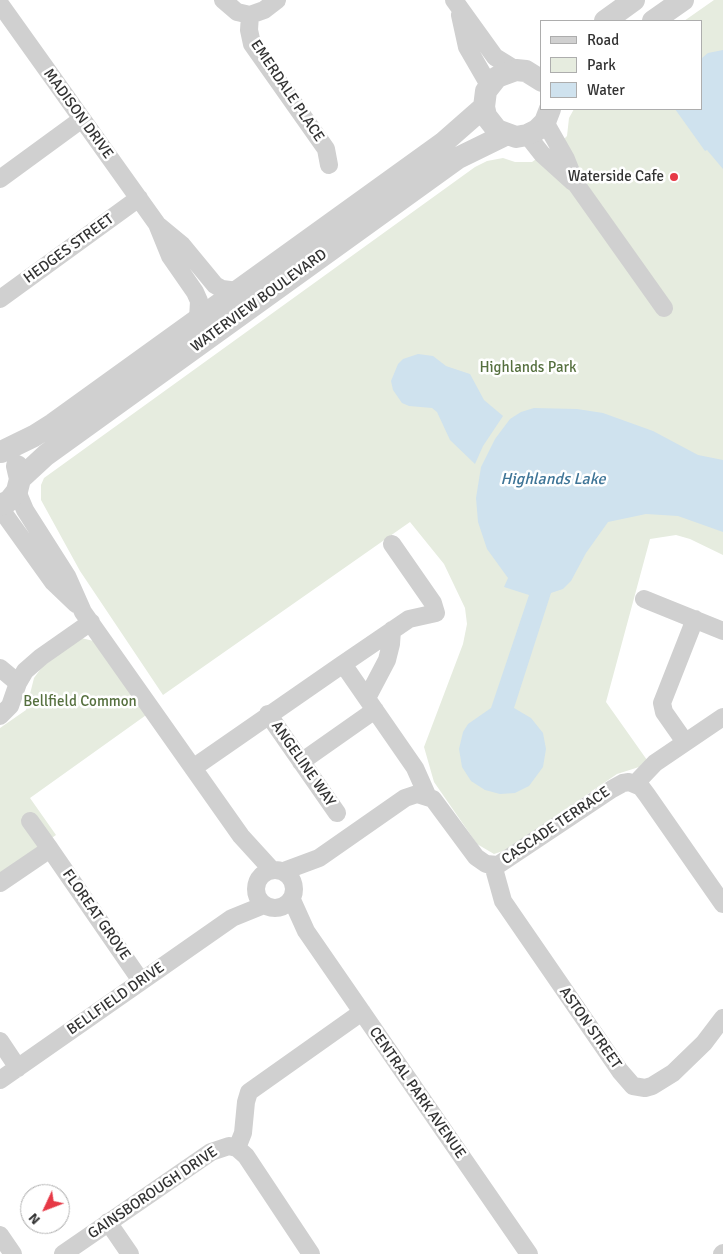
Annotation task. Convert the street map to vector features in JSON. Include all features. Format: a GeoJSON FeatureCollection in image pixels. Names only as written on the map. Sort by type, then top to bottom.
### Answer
{"type":"FeatureCollection","features":[{"type":"Feature","properties":{"kind":"street"},"geometry":{"type":"LineString","coordinates":[[223,0],[237,12],[250,15],[264,10],[277,0]]}},
{"type":"Feature","properties":{"kind":"street"},"geometry":{"type":"LineString","coordinates":[[606,20],[634,0]]}},
{"type":"Feature","properties":{"kind":"street"},"geometry":{"type":"LineString","coordinates":[[654,20],[683,0]]}},
{"type":"Feature","properties":{"kind":"street"},"geometry":{"type":"LineString","coordinates":[[456,3],[495,57],[532,71]]}},
{"type":"Feature","properties":{"kind":"street"},"geometry":{"type":"LineString","coordinates":[[456,3],[467,47],[489,85]]}},
{"type":"Feature","properties":{"kind":"street","name":"MADISON DRIVE"},"geometry":{"type":"LineString","coordinates":[[0,4],[157,224],[170,256],[195,292],[199,301],[198,319]]}},
{"type":"Feature","properties":{"kind":"street","name":"EMERDALE PLACE"},"geometry":{"type":"LineString","coordinates":[[250,15],[249,30],[252,44],[326,149],[329,165]]}},
{"type":"Feature","properties":{"kind":"street"},"geometry":{"type":"LineString","coordinates":[[532,71],[496,77],[489,85],[484,99],[484,107],[491,124],[516,135],[576,184]]}},
{"type":"Feature","properties":{"kind":"street","name":"WATERVIEW BOULEVARD"},"geometry":{"type":"LineString","coordinates":[[1,452],[34,436],[53,424],[443,143],[484,107]]}},
{"type":"Feature","properties":{"kind":"street"},"geometry":{"type":"LineString","coordinates":[[548,115],[576,184],[664,308]]}},
{"type":"Feature","properties":{"kind":"street","name":"WATERVIEW BOULEVARD"},"geometry":{"type":"LineString","coordinates":[[9,496],[46,455],[458,158],[516,135],[538,130],[548,115]]}},
{"type":"Feature","properties":{"kind":"street"},"geometry":{"type":"LineString","coordinates":[[0,179],[82,119]]}},
{"type":"Feature","properties":{"kind":"street","name":"HEDGES STREET"},"geometry":{"type":"LineString","coordinates":[[0,299],[139,198]]}},
{"type":"Feature","properties":{"kind":"street","name":"MADISON DRIVE"},"geometry":{"type":"LineString","coordinates":[[157,224],[182,245],[215,285],[222,289],[238,291]]}},
{"type":"Feature","properties":{"kind":"street"},"geometry":{"type":"LineString","coordinates":[[1,452],[15,462],[9,496]]}},
{"type":"Feature","properties":{"kind":"street","name":"CENTRAL PARK AVENUE"},"geometry":{"type":"LineString","coordinates":[[9,496],[26,510],[67,576],[87,617],[241,836],[275,889],[529,1254]]}},
{"type":"Feature","properties":{"kind":"street","name":"CENTRAL PARK AVENUE"},"geometry":{"type":"LineString","coordinates":[[9,496],[53,582],[87,617]]}},
{"type":"Feature","properties":{"kind":"street","name":"ANGELINE WAY"},"geometry":{"type":"LineString","coordinates":[[193,768],[268,714],[392,630],[415,616],[436,613],[433,603],[392,544]]}},
{"type":"Feature","properties":{"kind":"street"},"geometry":{"type":"LineString","coordinates":[[644,599],[723,631]]}},
{"type":"Feature","properties":{"kind":"street"},"geometry":{"type":"LineString","coordinates":[[0,716],[10,706],[18,683],[33,664],[87,617]]}},
{"type":"Feature","properties":{"kind":"street"},"geometry":{"type":"LineString","coordinates":[[685,742],[664,712],[662,703],[695,619]]}},
{"type":"Feature","properties":{"kind":"street"},"geometry":{"type":"LineString","coordinates":[[301,762],[371,704],[387,660],[392,630]]}},
{"type":"Feature","properties":{"kind":"street"},"geometry":{"type":"LineString","coordinates":[[275,889],[405,798],[417,794],[427,796],[420,775],[343,664]]}},
{"type":"Feature","properties":{"kind":"street"},"geometry":{"type":"LineString","coordinates":[[0,668],[18,683]]}},
{"type":"Feature","properties":{"kind":"street","name":"ANGELINE WAY"},"geometry":{"type":"LineString","coordinates":[[268,714],[337,813]]}},
{"type":"Feature","properties":{"kind":"street"},"geometry":{"type":"LineString","coordinates":[[723,717],[656,763],[635,784],[647,795],[723,904]]}},
{"type":"Feature","properties":{"kind":"street","name":"CASCADE TERRACE"},"geometry":{"type":"LineString","coordinates":[[427,796],[439,805],[476,857],[486,864],[493,865],[512,858],[617,785],[630,782],[635,784]]}},
{"type":"Feature","properties":{"kind":"street","name":"FLOREAT GROVE"},"geometry":{"type":"LineString","coordinates":[[30,821],[142,981]]}},
{"type":"Feature","properties":{"kind":"street"},"geometry":{"type":"LineString","coordinates":[[0,883],[50,849]]}},
{"type":"Feature","properties":{"kind":"street","name":"ASTON STREET"},"geometry":{"type":"LineString","coordinates":[[493,865],[503,901],[620,1071],[633,1086],[645,1088],[652,1086],[673,1073],[704,1043],[723,1018]]}},
{"type":"Feature","properties":{"kind":"street","name":"BELLFIELD DRIVE"},"geometry":{"type":"LineString","coordinates":[[0,1080],[275,889]]}},
{"type":"Feature","properties":{"kind":"street"},"geometry":{"type":"LineString","coordinates":[[237,1148],[243,1133],[247,1096],[252,1088],[362,1012]]}},
{"type":"Feature","properties":{"kind":"street"},"geometry":{"type":"LineString","coordinates":[[0,1041],[18,1068]]}},
{"type":"Feature","properties":{"kind":"street","name":"GAINSBOROUGH DRIVE"},"geometry":{"type":"LineString","coordinates":[[63,1254],[211,1152],[223,1146],[237,1148],[246,1156],[311,1254]]}},
{"type":"Feature","properties":{"kind":"street"},"geometry":{"type":"LineString","coordinates":[[108,1222],[130,1254]]}},
{"type":"Feature","properties":{"kind":"street"},"geometry":{"type":"LineString","coordinates":[[0,1235],[13,1254]]}},
{"type":"Feature","properties":{"kind":"green space","name":"Highlands Park"},"geometry":{"type":"Polygon","coordinates":[[[714,0],[723,0],[723,555],[690,539],[676,535],[650,539],[606,702],[647,760],[639,767],[617,774],[506,850],[494,854],[477,844],[434,782],[424,747],[463,644],[467,624],[465,608],[444,564],[410,522],[163,695],[80,571],[41,500],[41,485],[44,478],[475,167],[487,161],[503,158],[515,162],[532,162],[567,136],[569,118],[573,110],[703,110],[703,20],[685,20],[714,0]]]}},
{"type":"Feature","properties":{"kind":"green space","name":"Bellfield Common"},"geometry":{"type":"Polygon","coordinates":[[[81,638],[98,642],[149,713],[30,798],[56,835],[0,874],[0,728],[26,710],[34,678],[42,667],[81,638]]]}},
{"type":"Feature","properties":{"kind":"water"},"geometry":{"type":"Polygon","coordinates":[[[723,50],[723,169],[707,150],[705,151],[676,110],[703,110],[703,57],[708,53],[723,50]]]}},
{"type":"Feature","properties":{"kind":"water"},"geometry":{"type":"Polygon","coordinates":[[[418,354],[433,356],[446,366],[470,374],[484,400],[503,416],[483,446],[475,464],[450,440],[437,412],[432,408],[409,406],[402,403],[393,390],[391,381],[398,364],[403,359],[418,354]]]}},
{"type":"Feature","properties":{"kind":"water","name":"Highlands Lake"},"geometry":{"type":"Polygon","coordinates":[[[534,408],[577,409],[603,413],[653,431],[698,455],[723,460],[723,532],[678,516],[646,514],[608,522],[586,553],[571,581],[563,589],[551,593],[514,708],[531,718],[543,733],[546,749],[543,767],[529,786],[515,793],[500,794],[485,790],[471,781],[462,767],[459,749],[463,732],[468,724],[491,708],[529,595],[504,587],[508,578],[487,549],[478,522],[476,498],[481,467],[495,439],[510,419],[521,412],[534,408]]]}},
{"type":"Feature","properties":{"kind":"place","name":"Waterside Cafe"},"geometry":{"type":"Point","coordinates":[674,177]}}]}
